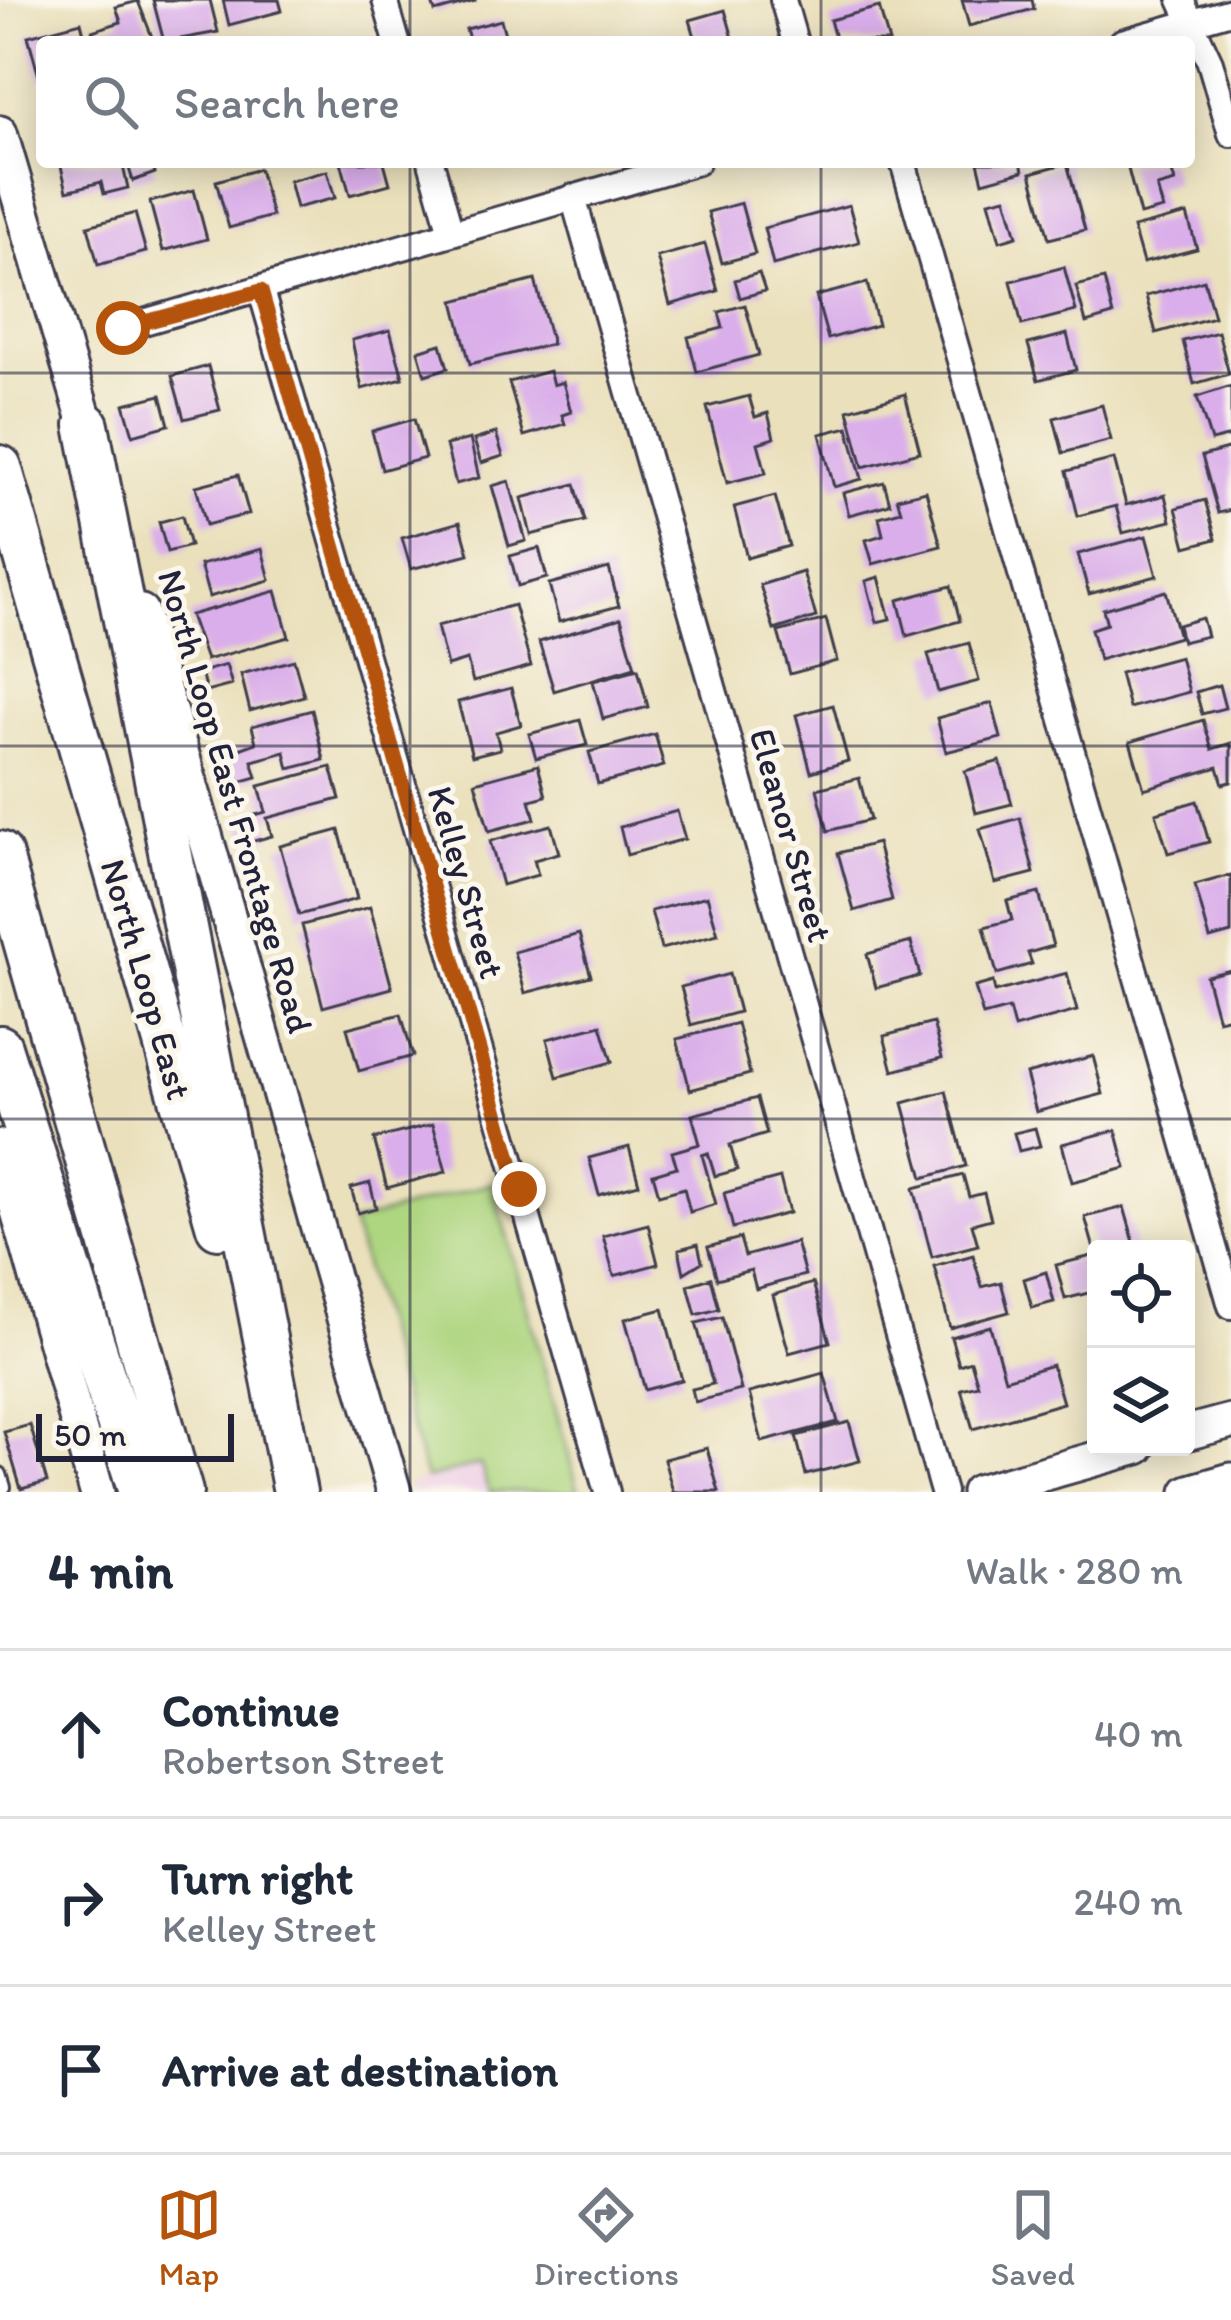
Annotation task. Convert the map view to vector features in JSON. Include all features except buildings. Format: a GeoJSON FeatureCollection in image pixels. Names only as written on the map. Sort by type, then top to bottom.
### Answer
{"type":"FeatureCollection","features":[{"type":"Feature","properties":{"kind":"highway"},"geometry":{"type":"LineString","coordinates":[[87,425],[294,1492]]}},
{"type":"Feature","properties":{"kind":"highway","name":"North Loop East"},"geometry":{"type":"LineString","coordinates":[[0,467],[294,1492]]}},
{"type":"Feature","properties":{"kind":"highway"},"geometry":{"type":"LineString","coordinates":[[0,853],[181,1492]]}},
{"type":"Feature","properties":{"kind":"highway"},"geometry":{"type":"LineString","coordinates":[[0,1047],[140,1492]]}},
{"type":"Feature","properties":{"kind":"main road","name":"North Loop East Frontage Road"},"geometry":{"type":"LineString","coordinates":[[0,133],[394,1492]]}},
{"type":"Feature","properties":{"kind":"main road"},"geometry":{"type":"LineString","coordinates":[[0,1147],[97,1492]]}},
{"type":"Feature","properties":{"kind":"main road"},"geometry":{"type":"LineString","coordinates":[[1195,1431],[1231,1421]]}},
{"type":"Feature","properties":{"kind":"main road"},"geometry":{"type":"LineString","coordinates":[[978,1492],[1106,1456]]}},
{"type":"Feature","properties":{"kind":"main road"},"geometry":{"type":"LineString","coordinates":[[1189,1492],[1231,1480]]}},
{"type":"Feature","properties":{"kind":"street"},"geometry":{"type":"LineString","coordinates":[[385,0],[395,36]]}},
{"type":"Feature","properties":{"kind":"street"},"geometry":{"type":"LineString","coordinates":[[783,0],[793,36]]}},
{"type":"Feature","properties":{"kind":"street"},"geometry":{"type":"LineString","coordinates":[[1134,36],[1186,11],[1231,11]]}},
{"type":"Feature","properties":{"kind":"street"},"geometry":{"type":"LineString","coordinates":[[1186,11],[1231,134]]}},
{"type":"Feature","properties":{"kind":"street"},"geometry":{"type":"LineString","coordinates":[[433,168],[450,229]]}},
{"type":"Feature","properties":{"kind":"street"},"geometry":{"type":"LineString","coordinates":[[123,328],[261,291],[450,229],[675,168]]}},
{"type":"Feature","properties":{"kind":"street"},"geometry":{"type":"LineString","coordinates":[[905,168],[1231,1306]]}},
{"type":"Feature","properties":{"kind":"street","name":"Eleanor Street"},"geometry":{"type":"LineString","coordinates":[[573,196],[943,1492]]}},
{"type":"Feature","properties":{"kind":"street","name":"Kelley Street"},"geometry":{"type":"LineString","coordinates":[[261,291],[607,1492]]}},
{"type":"Feature","properties":{"kind":"shaded area"},"geometry":{"type":"Polygon","coordinates":[[[480,1463],[489,1492],[412,1492],[409,1484],[480,1463]]]}},
{"type":"Feature","properties":{"kind":"green space"},"geometry":{"type":"Polygon","coordinates":[[[492,1183],[579,1492],[489,1492],[480,1464],[426,1479],[352,1223],[492,1183]]]}},
{"type":"Feature","properties":{"kind":"route"},"geometry":{"type":"LineString","coordinates":[[123,328],[261,291],[519,1189]]}}]}
